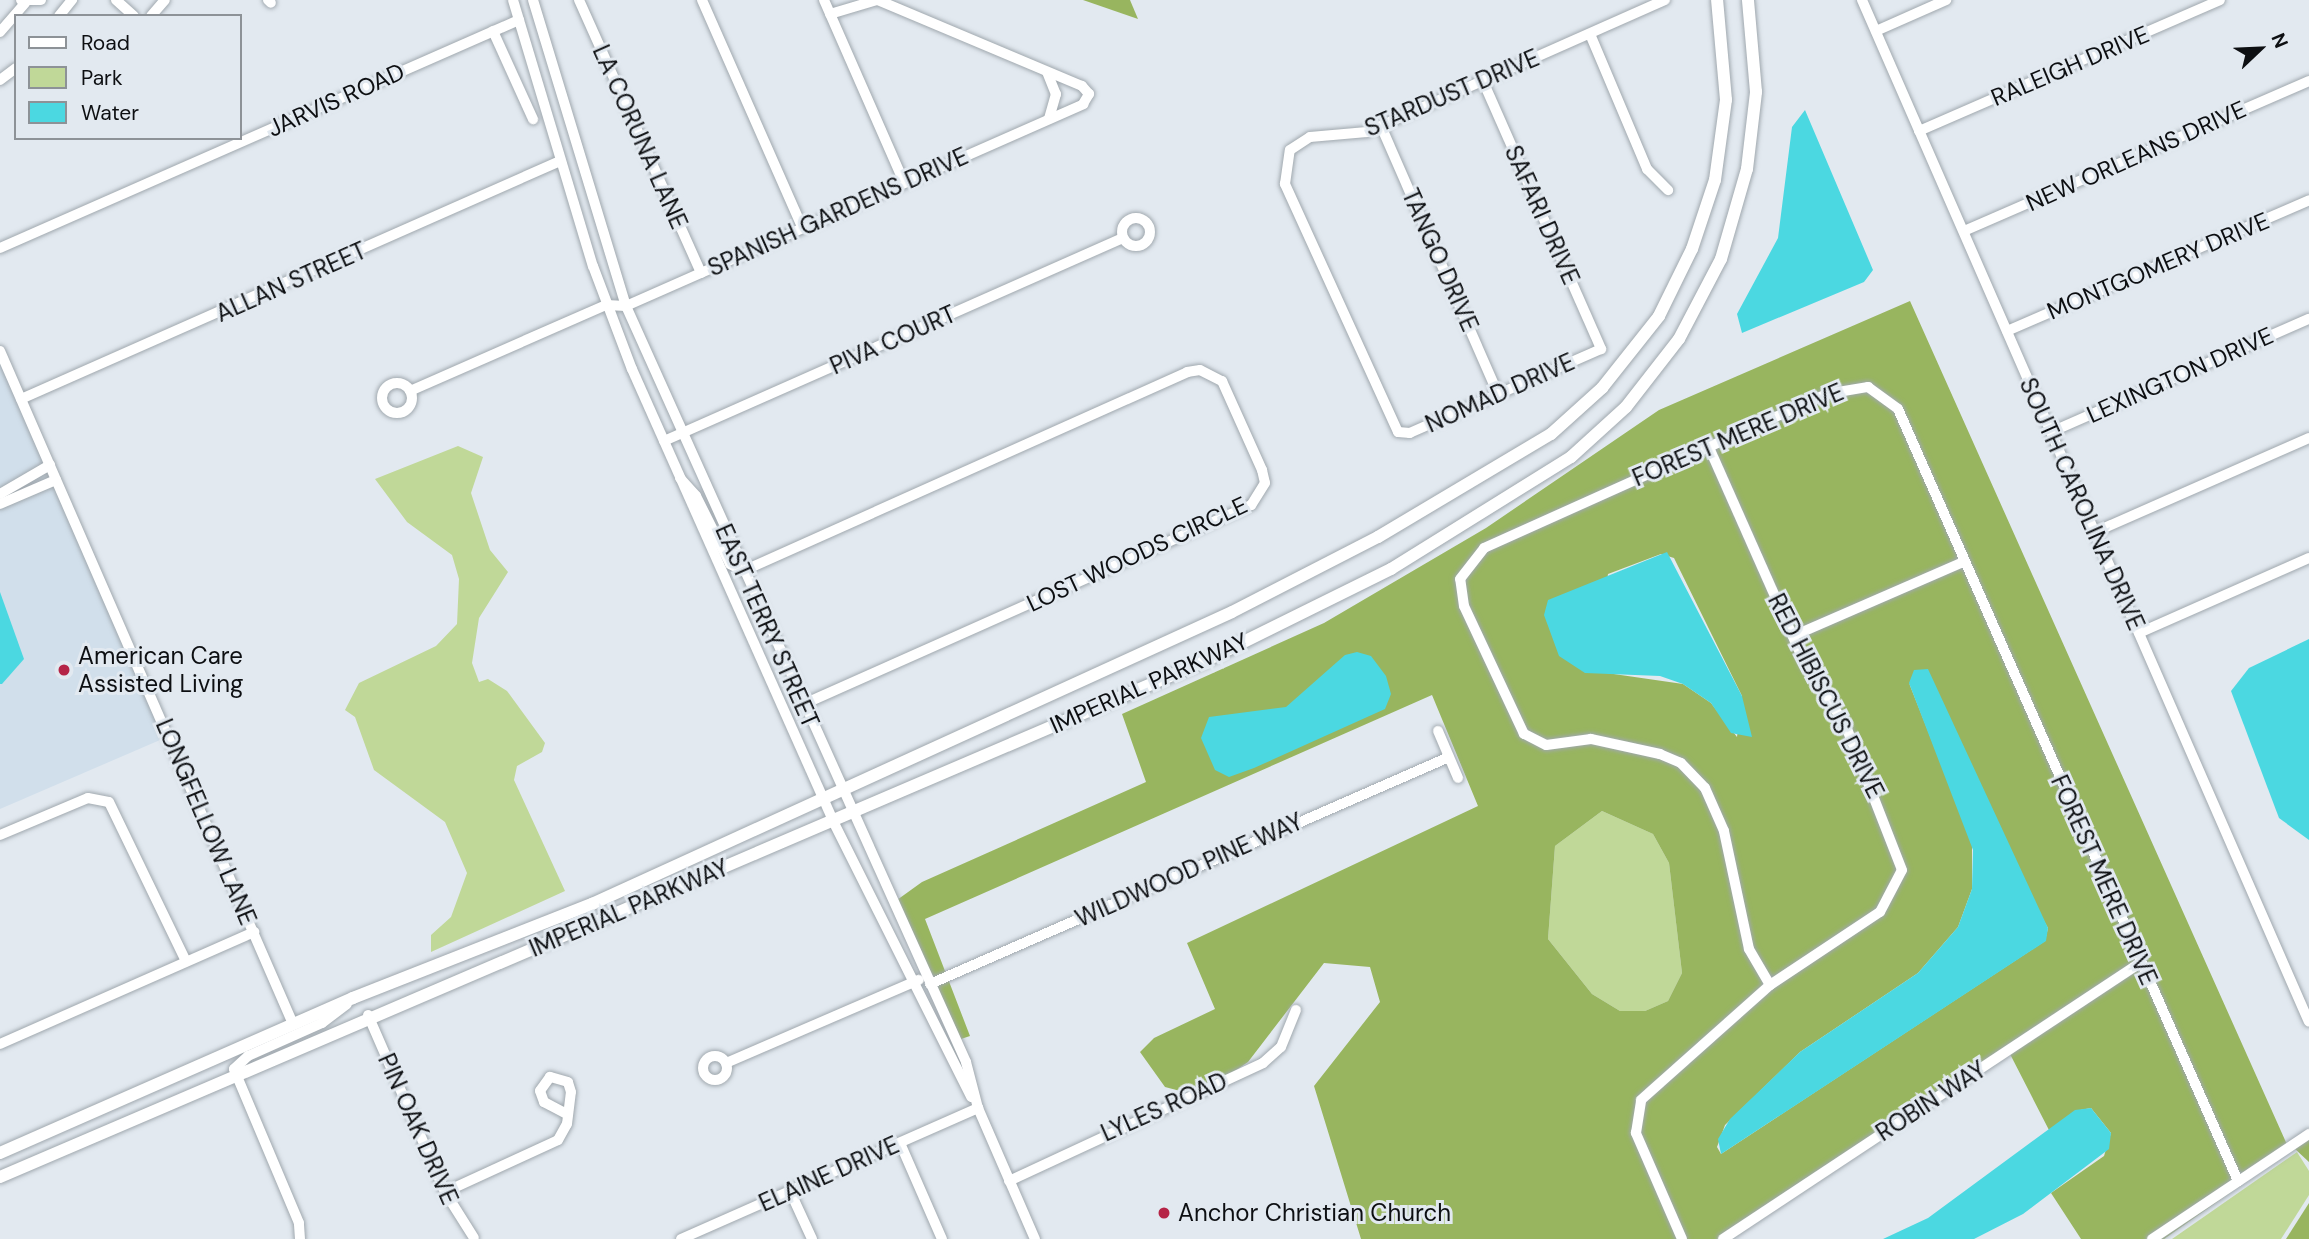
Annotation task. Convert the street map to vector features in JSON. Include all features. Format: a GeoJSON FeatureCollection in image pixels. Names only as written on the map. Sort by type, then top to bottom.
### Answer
{"type":"FeatureCollection","features":[{"type":"Feature","properties":{"kind":"main road","name":"IMPERIAL PARKWAY"},"geometry":{"type":"LineString","coordinates":[[0,1153],[353,998],[519,936],[1232,612],[1378,537],[1551,434],[1602,388],[1659,316],[1692,249],[1715,180],[1726,100],[1717,0]]}},
{"type":"Feature","properties":{"kind":"main road","name":"IMPERIAL PARKWAY"},"geometry":{"type":"LineString","coordinates":[[0,1177],[368,1015],[562,939],[832,819],[1203,662],[1391,569],[1571,457],[1626,407],[1679,339],[1721,259],[1747,169],[1756,92],[1748,0]]}},
{"type":"Feature","properties":{"kind":"main road"},"geometry":{"type":"LineString","coordinates":[[0,1165],[17,1170]]}},
{"type":"Feature","properties":{"kind":"street"},"geometry":{"type":"LineString","coordinates":[[0,32],[23,2],[41,0]]}},
{"type":"Feature","properties":{"kind":"street"},"geometry":{"type":"LineString","coordinates":[[61,14],[72,0]]}},
{"type":"Feature","properties":{"kind":"street"},"geometry":{"type":"LineString","coordinates":[[116,0],[132,14]]}},
{"type":"Feature","properties":{"kind":"street"},"geometry":{"type":"LineString","coordinates":[[153,14],[165,0]]}},
{"type":"Feature","properties":{"kind":"street"},"geometry":{"type":"LineString","coordinates":[[513,0],[606,305],[832,819],[978,1108]]}},
{"type":"Feature","properties":{"kind":"street","name":"EAST TERRY STREET"},"geometry":{"type":"LineString","coordinates":[[534,0],[626,306],[849,812],[966,1062],[978,1108],[1035,1239]]}},
{"type":"Feature","properties":{"kind":"street","name":"LA CORUNA LANE"},"geometry":{"type":"LineString","coordinates":[[579,0],[701,273]]}},
{"type":"Feature","properties":{"kind":"street"},"geometry":{"type":"LineString","coordinates":[[702,0],[802,227]]}},
{"type":"Feature","properties":{"kind":"street"},"geometry":{"type":"LineString","coordinates":[[824,0],[904,182]]}},
{"type":"Feature","properties":{"kind":"street","name":"SPANISH GARDENS DRIVE"},"geometry":{"type":"LineString","coordinates":[[626,306],[1049,118],[1089,94],[1046,71],[877,0],[830,14]]}},
{"type":"Feature","properties":{"kind":"street","name":"STARDUST DRIVE"},"geometry":{"type":"LineString","coordinates":[[1398,432],[1390,425],[1283,173],[1299,142],[1381,126],[1665,0]]}},
{"type":"Feature","properties":{"kind":"street","name":"SOUTH CAROLINA DRIVE"},"geometry":{"type":"LineString","coordinates":[[1862,0],[2138,633],[2306,1004],[2309,1023]]}},
{"type":"Feature","properties":{"kind":"street"},"geometry":{"type":"LineString","coordinates":[[1876,31],[1946,0]]}},
{"type":"Feature","properties":{"kind":"street","name":"RALEIGH DRIVE"},"geometry":{"type":"LineString","coordinates":[[1919,131],[2220,0]]}},
{"type":"Feature","properties":{"kind":"street","name":"JARVIS ROAD"},"geometry":{"type":"LineString","coordinates":[[0,248],[519,20]]}},
{"type":"Feature","properties":{"kind":"street"},"geometry":{"type":"LineString","coordinates":[[493,31],[533,119]]}},
{"type":"Feature","properties":{"kind":"street"},"geometry":{"type":"LineString","coordinates":[[1590,34],[1647,169],[1668,190]]}},
{"type":"Feature","properties":{"kind":"street"},"geometry":{"type":"LineString","coordinates":[[1046,71],[1056,94],[1049,118]]}},
{"type":"Feature","properties":{"kind":"street","name":"SAFARI DRIVE"},"geometry":{"type":"LineString","coordinates":[[1483,81],[1601,349]]}},
{"type":"Feature","properties":{"kind":"street","name":"NEW ORLEANS DRIVE"},"geometry":{"type":"LineString","coordinates":[[1964,231],[2309,81]]}},
{"type":"Feature","properties":{"kind":"street","name":"TANGO DRIVE"},"geometry":{"type":"LineString","coordinates":[[1381,126],[1499,394]]}},
{"type":"Feature","properties":{"kind":"street","name":"ALLAN STREET"},"geometry":{"type":"LineString","coordinates":[[22,399],[560,161]]}},
{"type":"Feature","properties":{"kind":"street","name":"MONTGOMERY DRIVE"},"geometry":{"type":"LineString","coordinates":[[2007,331],[2309,200]]}},
{"type":"Feature","properties":{"kind":"street","name":"PIVA COURT"},"geometry":{"type":"LineString","coordinates":[[664,441],[1123,238]]}},
{"type":"Feature","properties":{"kind":"street"},"geometry":{"type":"LineString","coordinates":[[410,391],[606,305],[626,306]]}},
{"type":"Feature","properties":{"kind":"street","name":"LEXINGTON DRIVE"},"geometry":{"type":"LineString","coordinates":[[2051,432],[2309,319]]}},
{"type":"Feature","properties":{"kind":"street","name":"NOMAD DRIVE"},"geometry":{"type":"LineString","coordinates":[[1398,432],[1499,394],[1601,349]]}},
{"type":"Feature","properties":{"kind":"street","name":"LONGFELLOW LANE"},"geometry":{"type":"LineString","coordinates":[[0,351],[293,1024]]}},
{"type":"Feature","properties":{"kind":"street","name":"LOST WOODS CIRCLE"},"geometry":{"type":"LineString","coordinates":[[743,571],[1187,372],[1200,370],[1222,381],[1248,438],[1265,483],[1251,505],[802,705]]}},
{"type":"Feature","properties":{"kind":"street","name":"FOREST MERE DRIVE"},"geometry":{"type":"LineString","coordinates":[[1770,985],[1749,949],[1724,831],[1705,788],[1681,763],[1660,754],[1591,739],[1546,745],[1524,734],[1460,593],[1465,566],[1484,548],[1842,388],[1880,391],[1898,409],[1963,562],[2238,1181]]}},
{"type":"Feature","properties":{"kind":"street"},"geometry":{"type":"LineString","coordinates":[[2095,532],[2309,438]]}},
{"type":"Feature","properties":{"kind":"street","name":"RED HIBISCUS DRIVE"},"geometry":{"type":"LineString","coordinates":[[1682,1239],[1636,1133],[1636,1112],[1649,1091],[1688,1064],[1770,985],[1880,912],[1902,870],[1846,726],[1793,636],[1709,447]]}},
{"type":"Feature","properties":{"kind":"street"},"geometry":{"type":"LineString","coordinates":[[0,494],[50,466]]}},
{"type":"Feature","properties":{"kind":"street"},"geometry":{"type":"LineString","coordinates":[[680,478],[696,496],[730,564],[743,571]]}},
{"type":"Feature","properties":{"kind":"street"},"geometry":{"type":"LineString","coordinates":[[0,504],[56,480]]}},
{"type":"Feature","properties":{"kind":"street"},"geometry":{"type":"LineString","coordinates":[[2138,633],[2309,558]]}},
{"type":"Feature","properties":{"kind":"street"},"geometry":{"type":"LineString","coordinates":[[1793,636],[1963,562]]}},
{"type":"Feature","properties":{"kind":"street"},"geometry":{"type":"LineString","coordinates":[[1438,731],[1458,778]]}},
{"type":"Feature","properties":{"kind":"street","name":"WILDWOOD PINE WAY"},"geometry":{"type":"LineString","coordinates":[[726,1063],[913,982],[928,980],[1449,757]]}},
{"type":"Feature","properties":{"kind":"street"},"geometry":{"type":"LineString","coordinates":[[0,835],[88,798],[109,802],[186,961]]}},
{"type":"Feature","properties":{"kind":"street"},"geometry":{"type":"LineString","coordinates":[[0,1044],[254,932]]}},
{"type":"Feature","properties":{"kind":"street","name":"ROBIN WAY"},"geometry":{"type":"LineString","coordinates":[[1723,1239],[2140,963]]}},
{"type":"Feature","properties":{"kind":"street","name":"IMPERIAL PARKWAY"},"geometry":{"type":"LineString","coordinates":[[235,1073],[248,1056],[322,1023],[353,998]]}},
{"type":"Feature","properties":{"kind":"street","name":"LYLES ROAD"},"geometry":{"type":"LineString","coordinates":[[1009,1181],[1263,1063],[1281,1046],[1296,1010]]}},
{"type":"Feature","properties":{"kind":"street","name":"PIN OAK DRIVE"},"geometry":{"type":"LineString","coordinates":[[368,1015],[444,1192],[474,1238]]}},
{"type":"Feature","properties":{"kind":"street"},"geometry":{"type":"LineString","coordinates":[[235,1073],[299,1223],[300,1239]]}},
{"type":"Feature","properties":{"kind":"street","name":"ELAINE DRIVE"},"geometry":{"type":"LineString","coordinates":[[681,1239],[978,1108]]}},
{"type":"Feature","properties":{"kind":"street"},"geometry":{"type":"LineString","coordinates":[[444,1192],[558,1140],[567,1114]]}},
{"type":"Feature","properties":{"kind":"street"},"geometry":{"type":"LineString","coordinates":[[2152,1239],[2309,1134]]}},
{"type":"Feature","properties":{"kind":"street"},"geometry":{"type":"LineString","coordinates":[[900,1143],[942,1239]]}},
{"type":"Feature","properties":{"kind":"street"},"geometry":{"type":"LineString","coordinates":[[790,1191],[812,1239]]}},
{"type":"Feature","properties":{"kind":"shaded area"},"geometry":{"type":"Polygon","coordinates":[[[0,361],[167,737],[0,809],[0,361]]]}},
{"type":"Feature","properties":{"kind":"green space"},"geometry":{"type":"Polygon","coordinates":[[[1083,0],[1130,0],[1138,19],[1083,0]]]}},
{"type":"Feature","properties":{"kind":"green space"},"geometry":{"type":"Polygon","coordinates":[[[1910,301],[2289,1149],[2309,1139],[2309,1162],[2294,1148],[2164,1239],[2081,1239],[2051,1193],[2104,1156],[2111,1133],[2091,1108],[2075,1111],[2050,1132],[2010,1054],[1722,1239],[1361,1239],[1314,1086],[1380,1002],[1370,967],[1324,963],[1248,1062],[1214,1085],[1184,1092],[1165,1087],[1140,1052],[1154,1038],[1215,1009],[1187,943],[1478,806],[1432,695],[925,919],[970,1036],[961,1039],[897,900],[922,882],[1146,782],[1122,714],[1324,623],[1486,528],[1659,410],[1910,301]],[[1661,554],[1608,574],[1593,671],[1683,684],[1711,703],[1737,737],[1742,696],[1674,558],[1661,554]],[[1909,683],[1972,842],[1972,889],[1958,927],[1918,973],[1800,1052],[1725,1125],[1717,1147],[1721,1154],[2045,941],[2048,928],[1909,683]],[[1602,811],[1555,846],[1548,939],[1592,994],[1620,1011],[1645,1011],[1668,1001],[1682,973],[1669,863],[1653,834],[1602,811]]]}},
{"type":"Feature","properties":{"kind":"green space"},"geometry":{"type":"Polygon","coordinates":[[[458,446],[483,457],[471,493],[490,550],[508,572],[479,618],[472,663],[479,682],[488,679],[507,691],[545,743],[542,752],[517,766],[514,780],[565,891],[431,952],[431,935],[451,917],[467,873],[445,822],[374,770],[355,717],[345,710],[359,683],[436,646],[457,624],[459,579],[452,555],[407,522],[375,479],[458,446]]]}},
{"type":"Feature","properties":{"kind":"green space"},"geometry":{"type":"Polygon","coordinates":[[[1602,811],[1653,834],[1669,863],[1682,973],[1668,1001],[1645,1011],[1620,1011],[1592,994],[1548,939],[1555,846],[1602,811]]]}},
{"type":"Feature","properties":{"kind":"green space"},"geometry":{"type":"Polygon","coordinates":[[[2297,1152],[2309,1171],[2309,1195],[2281,1239],[2172,1239],[2297,1152]]]}},
{"type":"Feature","properties":{"kind":"green space"},"geometry":{"type":"Polygon","coordinates":[[[2309,1203],[2309,1239],[2286,1239],[2309,1203]]]}},
{"type":"Feature","properties":{"kind":"water"},"geometry":{"type":"Polygon","coordinates":[[[1805,110],[1873,270],[1864,282],[1742,333],[1737,314],[1778,238],[1792,127],[1805,110]]]}},
{"type":"Feature","properties":{"kind":"water"},"geometry":{"type":"Polygon","coordinates":[[[1667,552],[1742,696],[1752,737],[1731,733],[1711,703],[1683,684],[1660,676],[1585,673],[1559,656],[1544,615],[1548,600],[1667,552]]]}},
{"type":"Feature","properties":{"kind":"water"},"geometry":{"type":"Polygon","coordinates":[[[0,592],[24,659],[2,684],[0,684],[0,592]]]}},
{"type":"Feature","properties":{"kind":"water"},"geometry":{"type":"Polygon","coordinates":[[[2309,639],[2309,840],[2279,818],[2231,691],[2249,668],[2309,639]]]}},
{"type":"Feature","properties":{"kind":"water"},"geometry":{"type":"Polygon","coordinates":[[[1357,652],[1371,656],[1386,676],[1391,694],[1385,709],[1229,777],[1215,770],[1201,738],[1209,717],[1286,707],[1345,655],[1357,652]]]}},
{"type":"Feature","properties":{"kind":"water"},"geometry":{"type":"Polygon","coordinates":[[[1928,669],[2048,928],[2046,941],[1721,1154],[1718,1139],[1730,1119],[1800,1052],[1918,973],[1958,927],[1972,889],[1973,850],[1909,683],[1914,670],[1928,669]]]}},
{"type":"Feature","properties":{"kind":"water"},"geometry":{"type":"Polygon","coordinates":[[[2091,1108],[2111,1133],[2109,1149],[2023,1214],[1974,1239],[1883,1239],[1928,1218],[2075,1110],[2091,1108]]]}},
{"type":"Feature","properties":{"kind":"place","name":"American Care Assisted Living"},"geometry":{"type":"Point","coordinates":[64,670]}},
{"type":"Feature","properties":{"kind":"place","name":"Anchor Christian Church"},"geometry":{"type":"Point","coordinates":[1164,1213]}}]}
